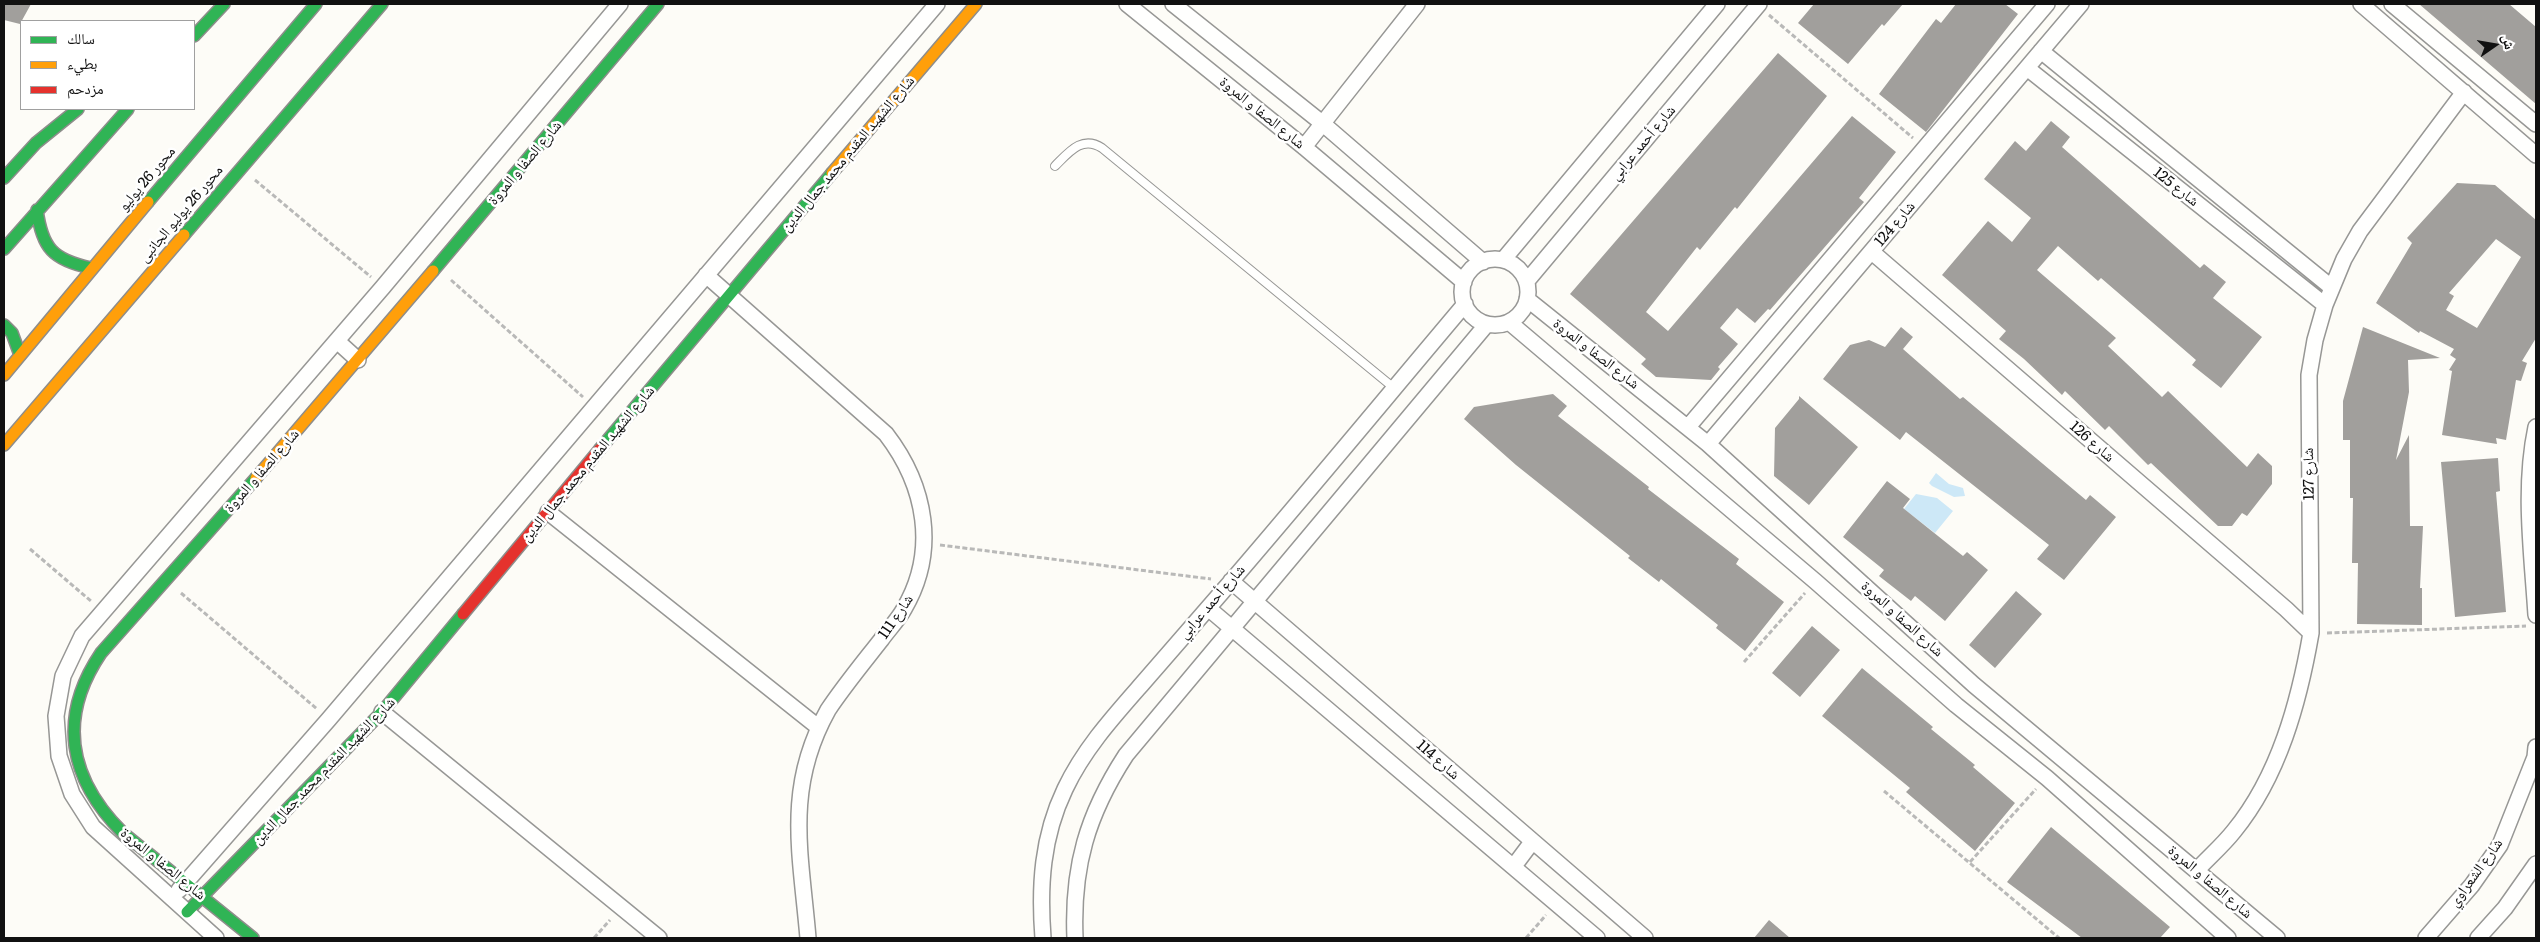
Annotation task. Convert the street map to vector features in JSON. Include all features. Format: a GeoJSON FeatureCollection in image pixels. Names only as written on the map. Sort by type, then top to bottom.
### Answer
{"type":"FeatureCollection","features":[{"type":"Feature","properties":{"kind":"main road"},"geometry":{"type":"LineString","coordinates":[[195,35],[224,4]]}},
{"type":"Feature","properties":{"kind":"main road","name":"محور 26 يوليو"},"geometry":{"type":"LineString","coordinates":[[4,375],[91,268],[316,4]]}},
{"type":"Feature","properties":{"kind":"main road","name":"محور 26 يوليو الجانبى"},"geometry":{"type":"LineString","coordinates":[[4,445],[382,4]]}},
{"type":"Feature","properties":{"kind":"main road","name":"شارع الصفا و المروة"},"geometry":{"type":"LineString","coordinates":[[253,938],[123,833],[106,817],[91,797],[79,772],[73,734],[79,696],[87,675],[102,653],[167,581],[438,268],[658,4]]}},
{"type":"Feature","properties":{"kind":"main road","name":"شارع الشهيد المقدم محمد جمال الدين"},"geometry":{"type":"LineString","coordinates":[[187,912],[382,712],[728,294],[976,4]]}},
{"type":"Feature","properties":{"kind":"main road"},"geometry":{"type":"LineString","coordinates":[[4,178],[36,143],[77,110]]}},
{"type":"Feature","properties":{"kind":"main road"},"geometry":{"type":"LineString","coordinates":[[4,249],[127,110]]}},
{"type":"Feature","properties":{"kind":"main road"},"geometry":{"type":"LineString","coordinates":[[38,210],[39,232],[51,252],[69,264],[91,268]]}},
{"type":"Feature","properties":{"kind":"main road"},"geometry":{"type":"LineString","coordinates":[[4,325],[12,333],[20,355]]}},
{"type":"Feature","properties":{"kind":"street","name":"شارع الصفا و المروة"},"geometry":{"type":"LineString","coordinates":[[216,938],[99,833],[72,794],[59,756],[56,716],[63,676],[68,662],[82,636],[383,287],[620,4]]}},
{"type":"Feature","properties":{"kind":"street","name":"شارع الشهيد المقدم محمد جمال الدين"},"geometry":{"type":"LineString","coordinates":[[171,898],[329,719],[936,4]]}},
{"type":"Feature","properties":{"kind":"street","name":"شارع الصفا و المروة"},"geometry":{"type":"LineString","coordinates":[[1127,4],[1304,147],[1464,282]]}},
{"type":"Feature","properties":{"kind":"street","name":"شارع الصفا و المروة"},"geometry":{"type":"LineString","coordinates":[[1174,4],[1322,123],[1483,262]]}},
{"type":"Feature","properties":{"kind":"street"},"geometry":{"type":"LineString","coordinates":[[1304,147],[1417,4]]}},
{"type":"Feature","properties":{"kind":"street"},"geometry":{"type":"LineString","coordinates":[[1503,260],[1717,4]]}},
{"type":"Feature","properties":{"kind":"street","name":"شارع أحمد عرابي"},"geometry":{"type":"LineString","coordinates":[[1527,281],[1758,4]]}},
{"type":"Feature","properties":{"kind":"street","name":"شارع 124"},"geometry":{"type":"LineString","coordinates":[[1688,427],[2047,4]]}},
{"type":"Feature","properties":{"kind":"street","name":"شارع 124"},"geometry":{"type":"LineString","coordinates":[[1708,444],[2081,4]]}},
{"type":"Feature","properties":{"kind":"street"},"geometry":{"type":"LineString","coordinates":[[2361,4],[2536,155]]}},
{"type":"Feature","properties":{"kind":"street"},"geometry":{"type":"LineString","coordinates":[[2392,4],[2536,124]]}},
{"type":"Feature","properties":{"kind":"street","name":"شارع 125"},"geometry":{"type":"LineString","coordinates":[[2041,51],[2331,287]]}},
{"type":"Feature","properties":{"kind":"street","name":"شارع 125"},"geometry":{"type":"LineString","coordinates":[[2027,68],[2325,305]]}},
{"type":"Feature","properties":{"kind":"street","name":"شارع 127"},"geometry":{"type":"LineString","coordinates":[[2197,870],[2234,831],[2258,794],[2278,754],[2294,713],[2311,634],[2309,383],[2315,340],[2331,287],[2360,231],[2464,92]]}},
{"type":"Feature","properties":{"kind":"street","name":"شارع 126"},"geometry":{"type":"LineString","coordinates":[[1872,252],[2286,609],[2311,634]]}},
{"type":"Feature","properties":{"kind":"street"},"geometry":{"type":"LineString","coordinates":[[1503,260],[1513,264],[1527,281],[1527,299],[1524,308],[1509,322],[1487,324],[1470,313],[1465,304],[1464,282],[1468,273],[1483,262],[1503,260]]}},
{"type":"Feature","properties":{"kind":"street","name":"شارع 111"},"geometry":{"type":"LineString","coordinates":[[706,274],[869,418],[901,453],[920,496],[924,520],[921,567],[914,590],[903,610],[839,694],[818,727],[804,765],[798,804],[798,824],[808,938]]}},
{"type":"Feature","properties":{"kind":"street","name":"شارع الصفا و المروة"},"geometry":{"type":"LineString","coordinates":[[1527,299],[1708,444],[1974,684],[2276,938]]}},
{"type":"Feature","properties":{"kind":"street","name":"شارع أحمد عرابي"},"geometry":{"type":"LineString","coordinates":[[1042,938],[1040,896],[1044,859],[1052,824],[1065,789],[1082,757],[1104,727],[1208,608],[1465,304]]}},
{"type":"Feature","properties":{"kind":"street","name":"شارع الصفا و المروة"},"geometry":{"type":"LineString","coordinates":[[1509,322],[1816,581],[1956,705],[2047,778],[2228,938]]}},
{"type":"Feature","properties":{"kind":"street","name":"شارع أحمد عرابي"},"geometry":{"type":"LineString","coordinates":[[1075,938],[1073,902],[1084,840],[1109,782],[1126,755],[1253,600],[1487,324]]}},
{"type":"Feature","properties":{"kind":"street"},"geometry":{"type":"LineString","coordinates":[[337,341],[358,360]]}},
{"type":"Feature","properties":{"kind":"street"},"geometry":{"type":"LineString","coordinates":[[2536,427],[2532,448],[2528,495],[2536,615]]}},
{"type":"Feature","properties":{"kind":"street"},"geometry":{"type":"LineString","coordinates":[[548,512],[818,727]]}},
{"type":"Feature","properties":{"kind":"street","name":"شارع 114"},"geometry":{"type":"LineString","coordinates":[[1231,581],[1645,938]]}},
{"type":"Feature","properties":{"kind":"street","name":"شارع 114"},"geometry":{"type":"LineString","coordinates":[[1208,608],[1597,938]]}},
{"type":"Feature","properties":{"kind":"street"},"geometry":{"type":"LineString","coordinates":[[68,662],[87,675]]}},
{"type":"Feature","properties":{"kind":"street"},"geometry":{"type":"LineString","coordinates":[[1956,705],[1974,684]]}},
{"type":"Feature","properties":{"kind":"street"},"geometry":{"type":"LineString","coordinates":[[382,712],[659,938]]}},
{"type":"Feature","properties":{"kind":"street","name":"شارع الشعراوي"},"geometry":{"type":"LineString","coordinates":[[2426,938],[2472,885],[2500,845],[2535,757],[2536,746]]}},
{"type":"Feature","properties":{"kind":"street"},"geometry":{"type":"LineString","coordinates":[[82,811],[91,797]]}},
{"type":"Feature","properties":{"kind":"street"},"geometry":{"type":"LineString","coordinates":[[1514,866],[1532,842]]}},
{"type":"Feature","properties":{"kind":"street"},"geometry":{"type":"LineString","coordinates":[[2478,938],[2505,908],[2536,864]]}},
{"type":"Feature","properties":{"kind":"lane"},"geometry":{"type":"LineString","coordinates":[[1055,166],[1074,146],[1081,143],[1096,144],[1394,388]]}},
{"type":"Feature","properties":{"kind":"path"},"geometry":{"type":"LineString","coordinates":[[1758,4],[1926,148]]}},
{"type":"Feature","properties":{"kind":"path"},"geometry":{"type":"LineString","coordinates":[[240,168],[383,287]]}},
{"type":"Feature","properties":{"kind":"path"},"geometry":{"type":"LineString","coordinates":[[438,268],[594,407]]}},
{"type":"Feature","properties":{"kind":"path"},"geometry":{"type":"LineString","coordinates":[[924,543],[1231,581]]}},
{"type":"Feature","properties":{"kind":"path"},"geometry":{"type":"LineString","coordinates":[[30,549],[104,612]]}},
{"type":"Feature","properties":{"kind":"path"},"geometry":{"type":"LineString","coordinates":[[167,581],[329,719]]}},
{"type":"Feature","properties":{"kind":"path"},"geometry":{"type":"LineString","coordinates":[[1744,662],[1816,581]]}},
{"type":"Feature","properties":{"kind":"path"},"geometry":{"type":"LineString","coordinates":[[2311,634],[2536,626]]}},
{"type":"Feature","properties":{"kind":"path"},"geometry":{"type":"LineString","coordinates":[[1970,862],[2047,778]]}},
{"type":"Feature","properties":{"kind":"path"},"geometry":{"type":"LineString","coordinates":[[1884,791],[2059,938]]}},
{"type":"Feature","properties":{"kind":"path"},"geometry":{"type":"LineString","coordinates":[[1526,938],[1556,903]]}},
{"type":"Feature","properties":{"kind":"path"},"geometry":{"type":"LineString","coordinates":[[594,938],[622,907]]}},
{"type":"Feature","properties":{"kind":"water"},"geometry":{"type":"Polygon","coordinates":[[[1936,473],[1949,484],[1963,488],[1965,496],[1954,497],[1932,486],[1929,483],[1936,473]]]}},
{"type":"Feature","properties":{"kind":"water"},"geometry":{"type":"Polygon","coordinates":[[[1916,494],[1937,498],[1953,511],[1935,533],[1904,509],[1916,494]]]}},
{"type":"Feature","properties":{"kind":"building"},"geometry":{"type":"Polygon","coordinates":[[[4,4],[31,4],[22,20],[20,20],[20,24],[4,20],[4,4]]]}},
{"type":"Feature","properties":{"kind":"building"},"geometry":{"type":"Polygon","coordinates":[[[1814,4],[1903,4],[1884,26],[1882,24],[1848,64],[1798,23],[1814,4]]]}},
{"type":"Feature","properties":{"kind":"building"},"geometry":{"type":"Polygon","coordinates":[[[1956,4],[2005,4],[2018,14],[1926,132],[1879,94],[1936,19],[1941,23],[1956,4]]]}},
{"type":"Feature","properties":{"kind":"building"},"geometry":{"type":"Polygon","coordinates":[[[2419,4],[2509,4],[2536,27],[2536,104],[2419,4]]]}},
{"type":"Feature","properties":{"kind":"building"},"geometry":{"type":"Polygon","coordinates":[[[1778,53],[1827,96],[1737,209],[1735,207],[1700,250],[1697,247],[1646,312],[1668,331],[1852,116],[1896,152],[1859,198],[1864,202],[1770,310],[1768,309],[1755,323],[1737,308],[1720,328],[1738,344],[1718,367],[1720,369],[1711,380],[1656,377],[1641,364],[1646,359],[1570,294],[1778,53]]]}},
{"type":"Feature","properties":{"kind":"building"},"geometry":{"type":"Polygon","coordinates":[[[2051,121],[2070,137],[2062,147],[2200,268],[2204,264],[2226,282],[2213,298],[2262,337],[2221,388],[2192,365],[2196,360],[2101,278],[2098,281],[2058,246],[2037,270],[2116,338],[2108,346],[2162,397],[2168,391],[2247,467],[2258,453],[2272,466],[2272,484],[2247,516],[2242,513],[2232,526],[2218,526],[2151,463],[2148,465],[2109,426],[2105,430],[2065,391],[2062,395],[2024,359],[1999,339],[2006,331],[1942,275],[1988,221],[2012,242],[2031,218],[1984,179],[2015,141],[2026,151],[2051,121]]]}},
{"type":"Feature","properties":{"kind":"building"},"geometry":{"type":"Polygon","coordinates":[[[2457,183],[2495,185],[2536,220],[2536,338],[2522,361],[2527,363],[2521,381],[2516,380],[2506,440],[2496,438],[2497,444],[2442,435],[2452,371],[2449,370],[2456,359],[2450,355],[2454,349],[2420,331],[2419,333],[2376,303],[2412,243],[2407,238],[2457,183]],[[2496,239],[2449,293],[2454,296],[2446,310],[2477,328],[2521,257],[2496,239]]]}},
{"type":"Feature","properties":{"kind":"building"},"geometry":{"type":"Polygon","coordinates":[[[1901,327],[1913,337],[1903,349],[1960,399],[1963,397],[2086,500],[2090,495],[2116,517],[2064,580],[2037,559],[2049,545],[1906,432],[1900,440],[1823,379],[1850,345],[1869,340],[1885,347],[1901,327]]]}},
{"type":"Feature","properties":{"kind":"building"},"geometry":{"type":"Polygon","coordinates":[[[2363,327],[2440,358],[2408,360],[2409,392],[2396,460],[2409,435],[2410,526],[2423,526],[2420,588],[2422,588],[2422,625],[2357,624],[2358,563],[2352,563],[2353,498],[2350,498],[2350,440],[2343,440],[2343,401],[2363,327]]]}},
{"type":"Feature","properties":{"kind":"building"},"geometry":{"type":"Polygon","coordinates":[[[1553,394],[1567,406],[1558,416],[1739,559],[1736,564],[1784,602],[1745,651],[1716,628],[1718,625],[1661,579],[1659,582],[1628,558],[1630,556],[1516,465],[1464,419],[1474,407],[1553,394]]]}},
{"type":"Feature","properties":{"kind":"building"},"geometry":{"type":"Polygon","coordinates":[[[1799,396],[1858,447],[1809,505],[1774,476],[1775,428],[1799,399],[1799,396]]]}},
{"type":"Feature","properties":{"kind":"building"},"geometry":{"type":"Polygon","coordinates":[[[2498,458],[2500,491],[2496,492],[2506,612],[2455,617],[2441,462],[2498,458]]]}},
{"type":"Feature","properties":{"kind":"building"},"geometry":{"type":"Polygon","coordinates":[[[1887,481],[1910,499],[1903,508],[1963,556],[1967,552],[1988,570],[1945,621],[1915,596],[1911,601],[1879,576],[1884,570],[1843,537],[1887,481]]]}},
{"type":"Feature","properties":{"kind":"building"},"geometry":{"type":"Polygon","coordinates":[[[2016,591],[2042,614],[1995,668],[1969,645],[2016,591]]]}},
{"type":"Feature","properties":{"kind":"building"},"geometry":{"type":"Polygon","coordinates":[[[1812,626],[1840,650],[1800,697],[1772,673],[1812,626]]]}},
{"type":"Feature","properties":{"kind":"building"},"geometry":{"type":"Polygon","coordinates":[[[1862,668],[1933,727],[1931,729],[1975,765],[1973,767],[2015,803],[1975,851],[1906,792],[1910,788],[1822,716],[1862,668]]]}},
{"type":"Feature","properties":{"kind":"building"},"geometry":{"type":"Polygon","coordinates":[[[2051,827],[2170,927],[2160,938],[2082,938],[2007,882],[2051,827]]]}},
{"type":"Feature","properties":{"kind":"building"},"geometry":{"type":"Polygon","coordinates":[[[1769,920],[1790,938],[1754,938],[1769,920]]]}},
{"type":"Feature","properties":{"kind":"traffic: fast"},"geometry":{"type":"LineString","coordinates":[[195,35],[224,4]]}},
{"type":"Feature","properties":{"kind":"traffic: fast"},"geometry":{"type":"LineString","coordinates":[[148,202],[316,4]]}},
{"type":"Feature","properties":{"kind":"traffic: fast"},"geometry":{"type":"LineString","coordinates":[[184,235],[382,4]]}},
{"type":"Feature","properties":{"kind":"traffic: fast"},"geometry":{"type":"LineString","coordinates":[[433,271],[658,4]]}},
{"type":"Feature","properties":{"kind":"traffic: fast"},"geometry":{"type":"LineString","coordinates":[[4,178],[36,143],[77,110]]}},
{"type":"Feature","properties":{"kind":"traffic: fast"},"geometry":{"type":"LineString","coordinates":[[4,249],[127,110]]}},
{"type":"Feature","properties":{"kind":"traffic: fast"},"geometry":{"type":"LineString","coordinates":[[600,449],[832,173]]}},
{"type":"Feature","properties":{"kind":"traffic: fast"},"geometry":{"type":"LineString","coordinates":[[37,210],[42,234],[52,250],[67,261],[91,268]]}},
{"type":"Feature","properties":{"kind":"traffic: fast"},"geometry":{"type":"LineString","coordinates":[[4,325],[12,333],[20,355]]}},
{"type":"Feature","properties":{"kind":"traffic: fast"},"geometry":{"type":"LineString","coordinates":[[253,938],[123,833],[105,812],[91,791],[81,769],[75,747],[74,724],[78,701],[87,677],[101,653],[256,478]]}},
{"type":"Feature","properties":{"kind":"traffic: fast"},"geometry":{"type":"LineString","coordinates":[[187,912],[382,712],[463,614]]}},
{"type":"Feature","properties":{"kind":"traffic: slow"},"geometry":{"type":"LineString","coordinates":[[832,173],[976,4]]}},
{"type":"Feature","properties":{"kind":"traffic: slow"},"geometry":{"type":"LineString","coordinates":[[4,375],[148,202]]}},
{"type":"Feature","properties":{"kind":"traffic: slow"},"geometry":{"type":"LineString","coordinates":[[4,445],[184,235]]}},
{"type":"Feature","properties":{"kind":"traffic: slow"},"geometry":{"type":"LineString","coordinates":[[256,478],[433,271]]}},
{"type":"Feature","properties":{"kind":"traffic: jam"},"geometry":{"type":"LineString","coordinates":[[463,614],[600,449]]}}]}
